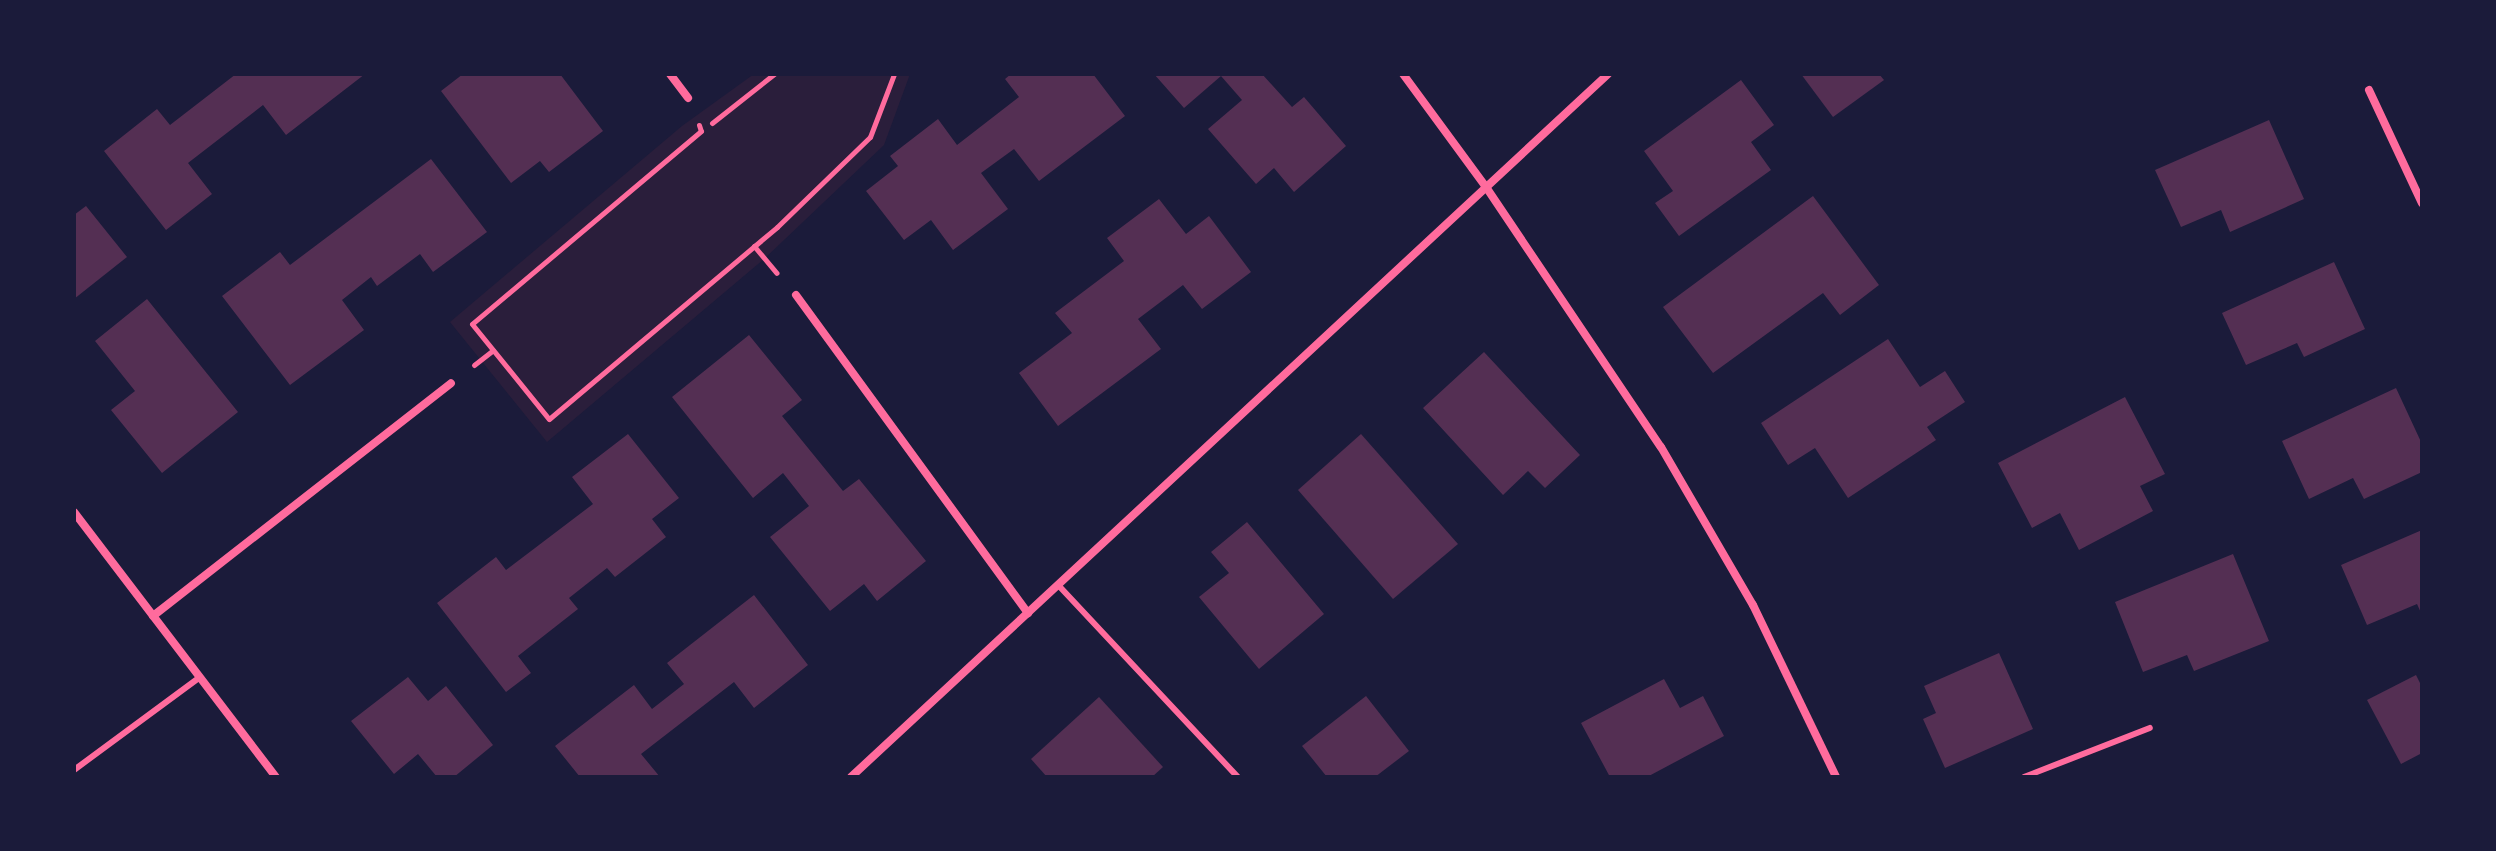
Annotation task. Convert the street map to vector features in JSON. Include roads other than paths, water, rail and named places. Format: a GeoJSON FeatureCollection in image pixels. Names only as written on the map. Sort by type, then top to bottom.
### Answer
{"type":"FeatureCollection","features":[{"type":"Feature","properties":{"kind":"street"},"geometry":{"type":"LineString","coordinates":[[670,74],[688,98]]}},
{"type":"Feature","properties":{"kind":"street"},"geometry":{"type":"LineString","coordinates":[[1403,74],[1486,187],[1606,362],[1709,528],[1792,682],[1836,777]]}},
{"type":"Feature","properties":{"kind":"street"},"geometry":{"type":"LineString","coordinates":[[851,777],[1060,587],[1608,74]]}},
{"type":"Feature","properties":{"kind":"street"},"geometry":{"type":"LineString","coordinates":[[2369,90],[2422,203]]}},
{"type":"Feature","properties":{"kind":"street"},"geometry":{"type":"LineString","coordinates":[[796,295],[1028,613]]}},
{"type":"Feature","properties":{"kind":"street"},"geometry":{"type":"LineString","coordinates":[[153,616],[451,383]]}},
{"type":"Feature","properties":{"kind":"street"},"geometry":{"type":"LineString","coordinates":[[74,512],[276,777]]}},
{"type":"Feature","properties":{"kind":"lane"},"geometry":{"type":"LineString","coordinates":[[1060,587],[1238,777]]}},
{"type":"Feature","properties":{"kind":"lane"},"geometry":{"type":"LineString","coordinates":[[74,770],[199,678]]}},
{"type":"Feature","properties":{"kind":"lane"},"geometry":{"type":"LineString","coordinates":[[2024,777],[2150,728]]}}]}
